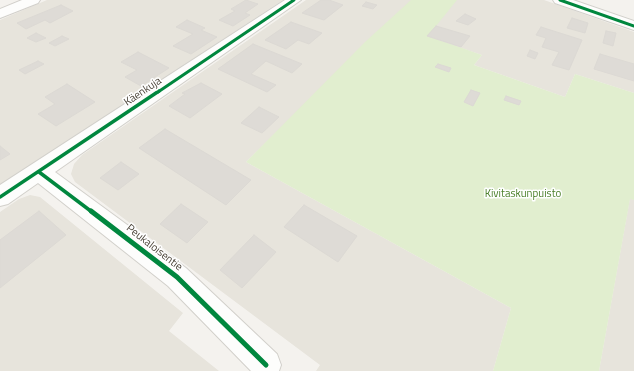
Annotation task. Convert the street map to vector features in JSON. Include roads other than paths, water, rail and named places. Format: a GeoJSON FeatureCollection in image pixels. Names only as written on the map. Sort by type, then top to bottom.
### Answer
{"type":"FeatureCollection","features":[{"type":"Feature","properties":{"kind":"street"},"geometry":{"type":"LineString","coordinates":[[0,14],[33,0]]}},
{"type":"Feature","properties":{"kind":"street","name":"Käenkuja"},"geometry":{"type":"LineString","coordinates":[[0,197],[294,0]]}},
{"type":"Feature","properties":{"kind":"street"},"geometry":{"type":"LineString","coordinates":[[560,0],[634,26]]}},
{"type":"Feature","properties":{"kind":"street","name":"Peukaloisentie"},"geometry":{"type":"LineString","coordinates":[[39,172],[177,277],[266,365]]}},
{"type":"Feature","properties":{"kind":"park label","name":"Kivitaskunpuisto"},"geometry":{"type":"Point","coordinates":[523,194]}}]}
